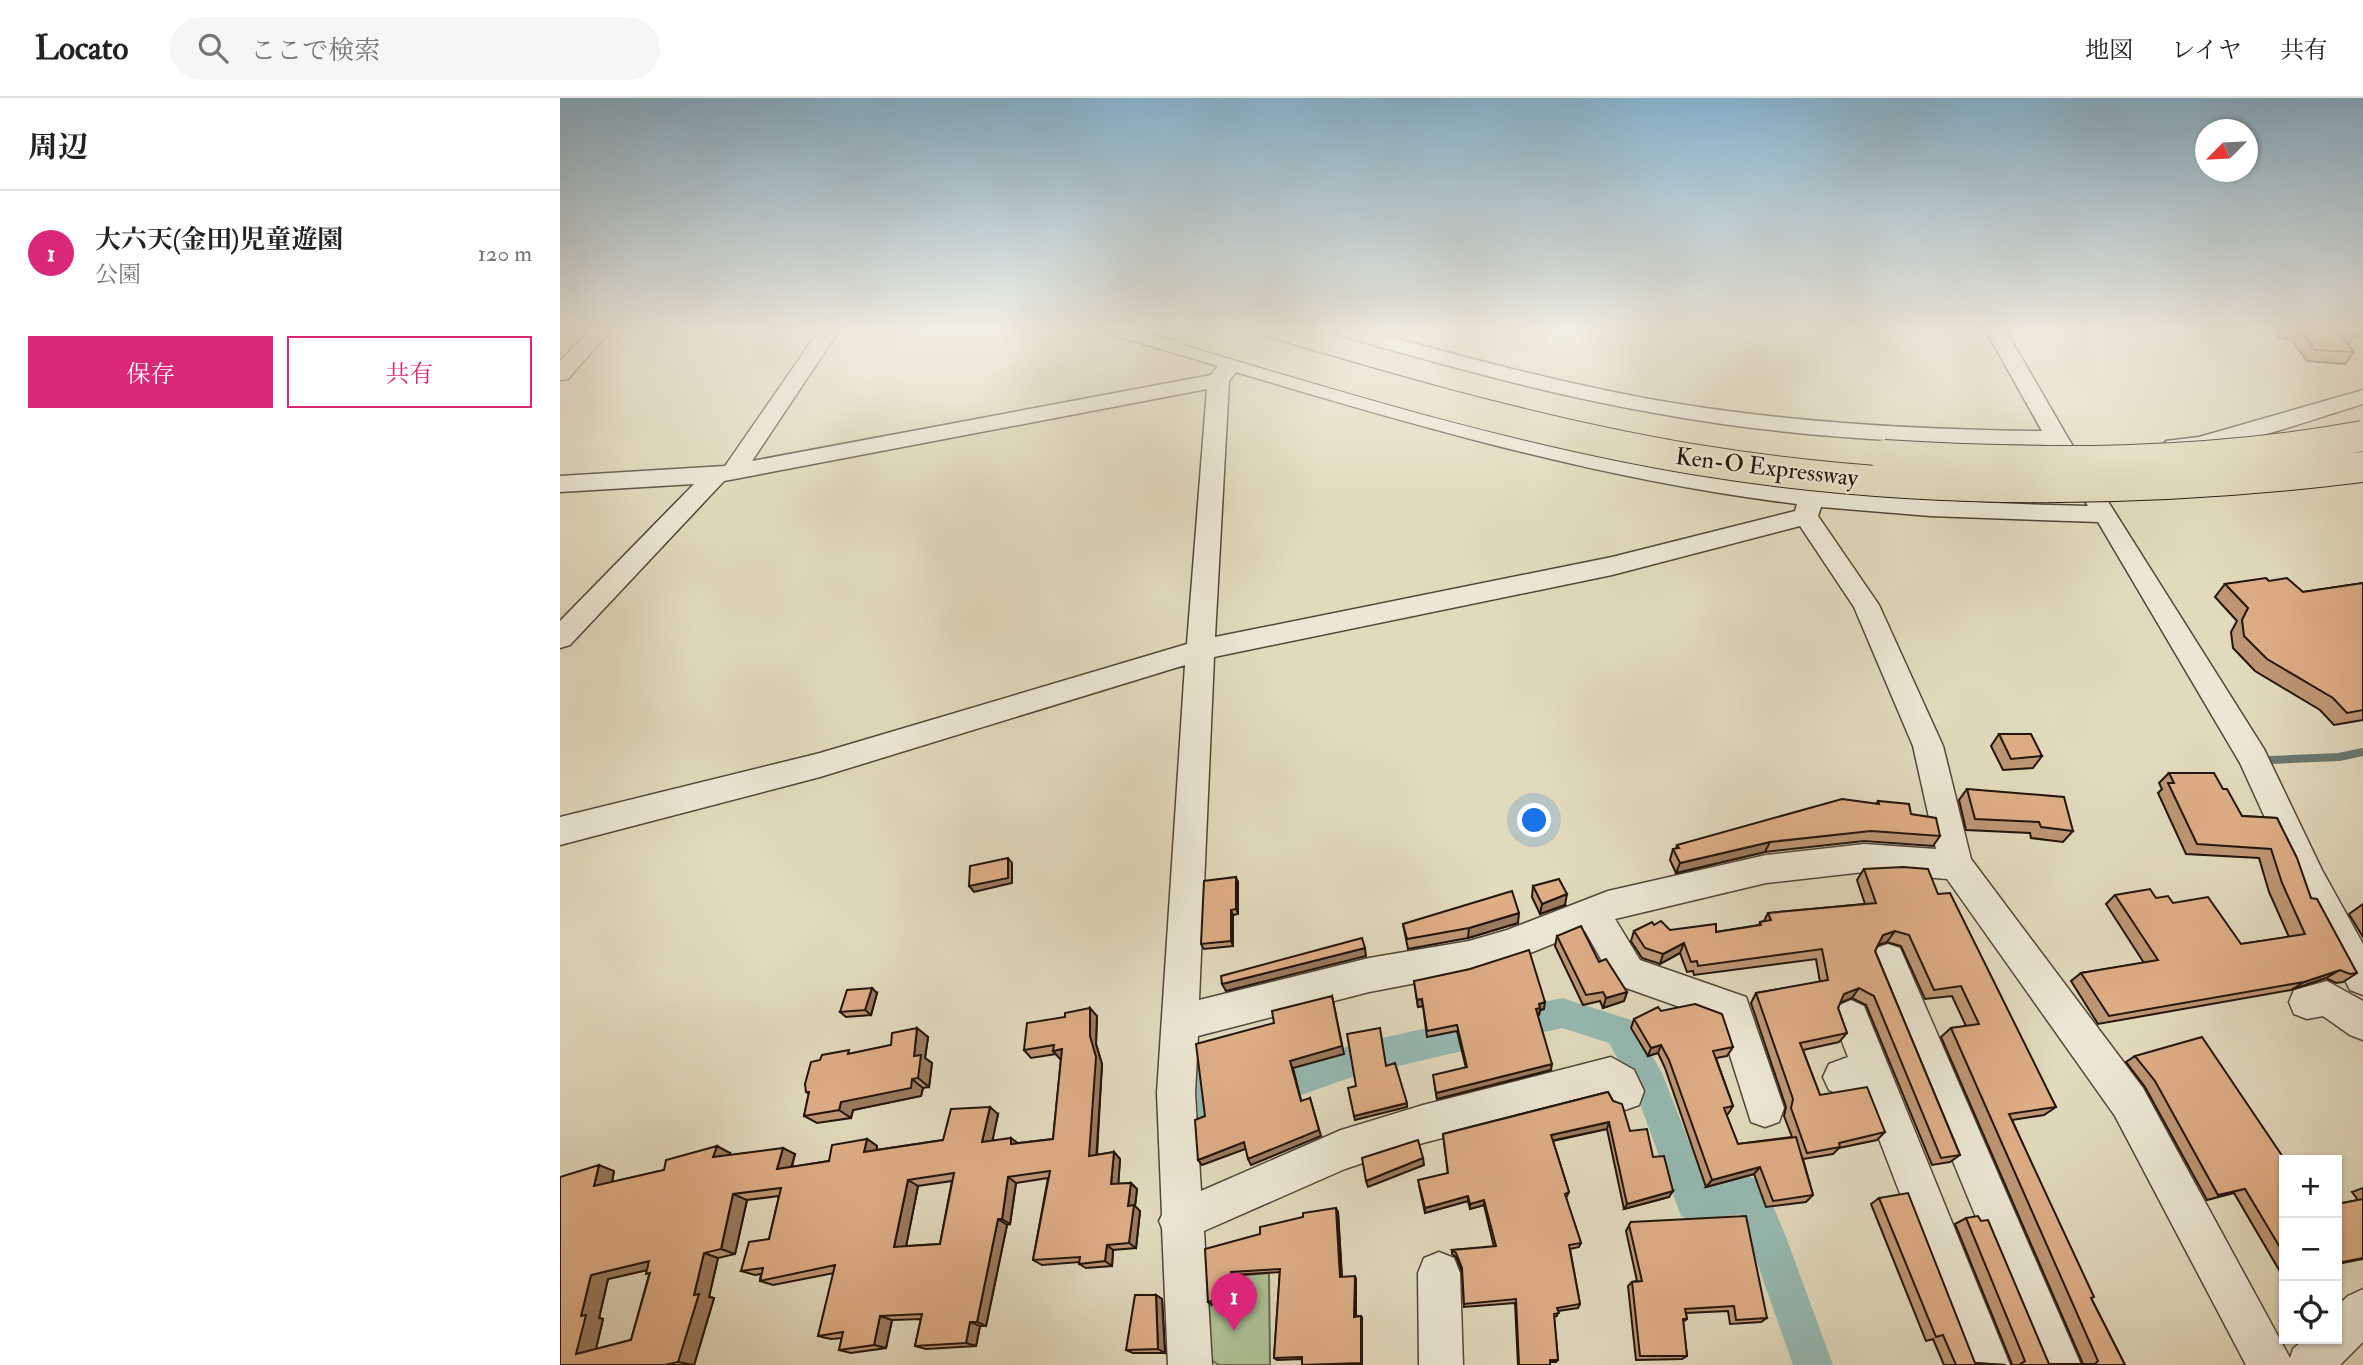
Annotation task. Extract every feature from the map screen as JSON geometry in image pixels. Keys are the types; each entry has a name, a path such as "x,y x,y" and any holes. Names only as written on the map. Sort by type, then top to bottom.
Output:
{"highway":[{"name":"Ken-O Expressway","path":"1384,388 1540,429 1664,454 1800,474 1941,486 2072,489 2235,482 2363,467"},
{"name":"Ken-O Expressway","path":"1483,388 1670,429 1821,450 1995,461 2122,461 2209,456 2363,436"}],"street":[{"path":"560,638 724,473 786,388"},
{"path":"560,484 724,473 1145,388"},
{"path":"1190,1365 1176,1093 1200,650 1224,388"},
{"path":"1302,388 1491,438 1809,508 2106,514"},
{"path":"1566,388 1703,414 1844,432 1961,438 2068,456 2140,473 2185,466 2200,444 2363,397"},
{"path":"2029,388 2253,758 2310,880 2363,978"},
{"path":"560,831 820,765 1200,650 1612,566 1809,508"},
{"path":"1809,508 1866,606 1928,746 1956,865 2129,1102 2270,1365"},
{"path":"1179,1023 1369,975 1469,957 1508,946 1592,912 1753,872 1810,862 1864,858 1956,865"},
{"path":"1592,912 1628,972 1670,996 1733,1009 1752,1087"},
{"path":"1888,960 1927,1023 1972,1193 2059,1365"},
{"path":"2306,1002 2327,998 2363,1022"},
{"path":"1851,1018 1858,1074 1895,1167 1988,1365"},
{"path":"1181,1221 1341,1150 1423,1124 1611,1076 1621,1083 1625,1091"},
{"path":"1438,1273 1441,1365"},
{"path":"2342,1332 2363,1311"},
{"path":"2309,1365 2330,1344"}],"green space":[{"path":"1269,1273 1270,1365 1219,1365 1200,1353 1197,1310 1239,1297 1236,1276"}],"building":[{"path":"2266,578 2269,581 2287,578 2303,592 2363,583 2363,710 2347,713 2333,698 2267,659 2244,636 2242,620 2248,608 2225,584"},
{"path":"1999,734 2031,734 2042,756 2011,759"},
{"path":"2169,773 2214,773 2223,789 2227,789 2242,816 2277,818 2297,858 2311,898 2317,899 2357,973 2350,974 2340,970 2304,982 2109,1016 2081,973 2158,960 2115,895 2150,889 2156,898 2168,896 2173,903 2208,897 2241,944 2305,934 2282,883 2271,849 2197,844 2168,783 2174,783"},
{"path":"1967,789 2064,797 2073,831 2041,827 2039,822 1975,819"},
{"path":"1842,799 1879,804 1878,801 1909,804 1911,814 1936,818 1940,836 1871,831 1770,842 1680,863 1673,849 1679,848 1677,845"},
{"path":"1008,858 1008,878 969,886 970,866"},
{"path":"1864,869 1928,869 1938,894 1950,893 2056,1107 2009,1114 2094,1297 2091,1298 2125,1365 2019,1365 2025,1361 1966,1218 1978,1216 1981,1221 1988,1220 2049,1364 2095,1364 2098,1361 1951,1028 1979,1024 1961,986 1934,990 1909,935 1895,931 1883,935 1875,951 1960,1155 1941,1158 1874,996 1859,988 1844,994 1838,1008 1847,1033 1800,1043 1820,1095 1867,1087 1885,1132 1839,1143 1840,1147 1807,1153 1791,1108 1793,1099 1756,993 1828,980 1822,949 1698,966 1697,961 1691,962 1684,943 1663,954 1645,948 1634,931 1652,922 1654,925 1661,921 1670,930 1716,924 1716,932 1761,925 1760,922 1771,920 1768,913 1876,903"},
{"path":"1236,877 1236,909 1231,910 1231,941 1201,944 1204,881"},
{"path":"1559,879 1567,894 1542,904 1533,886"},
{"path":"1512,891 1519,913 1469,928 1407,939 1403,924"},
{"path":"1581,926 1599,962 1606,959 1627,992 1606,998 1603,992 1586,995 1557,936"},
{"path":"1362,938 1365,948 1222,984 1221,976"},
{"path":"1529,950 1545,1002 1539,1004 1540,1008 1536,1009 1552,1064 1436,1093 1433,1075 1467,1067 1457,1025 1427,1031 1422,999 1417,1000 1414,981 1470,969"},
{"path":"872,988 865,1010 840,1012 847,990"},
{"path":"1332,996 1342,1046 1290,1061 1301,1101 1310,1098 1319,1130 1248,1159 1244,1142 1198,1160 1195,1120 1205,1116 1196,1044 1274,1023 1272,1011"},
{"path":"1695,1004 1722,1014 1733,1047 1713,1051 1733,1106 1724,1108 1738,1144 1796,1137 1813,1195 1773,1201 1760,1167 1712,1180 1669,1060 1661,1045 1651,1048 1634,1019 1658,1007 1661,1011"},
{"path":"1090,1008 1090,1036 1096,1057 1089,1156 1114,1152 1111,1184 1131,1183 1128,1206 1134,1205 1129,1243 1107,1245 1105,1261 1079,1264 1080,1257 1033,1260 1050,1171 1008,1177 1002,1219 998,1219 977,1322 970,1322 966,1343 915,1346 922,1314 880,1316 874,1345 839,1350 843,1332 818,1336 835,1265 760,1281 763,1268 741,1271 749,1242 769,1239 781,1188 733,1194 721,1249 704,1253 694,1295 699,1294 678,1362 665,1365 560,1365 560,1177 599,1165 594,1186 664,1170 666,1160 717,1146 713,1157 783,1148 777,1169 829,1161 832,1145 867,1139 864,1152 943,1140 951,1109 990,1107 982,1142 1011,1138 1011,1144 1053,1139 1062,1049 1053,1051 1054,1045 1024,1050 1027,1023 1065,1017 1065,1013","holes":["954,1173 940,1244 894,1247 908,1180","649,1261 646,1274 650,1273 631,1340 576,1354 586,1315 581,1316 591,1275"]},
{"path":"917,1028 914,1056 921,1055 918,1078 912,1079 911,1088 841,1102 839,1110 804,1116 809,1092 806,1092 805,1084 811,1062 820,1060 822,1055 849,1050 848,1054 891,1045 892,1033"},
{"path":"1380,1028 1386,1066 1395,1063 1407,1103 1354,1116 1348,1088 1356,1086 1347,1034"},
{"path":"2202,1037 2282,1155 2279,1155 2279,1246 2245,1189 2218,1195 2155,1081 2135,1056"},
{"path":"1608,1092 1613,1101 1622,1104 1630,1131 1647,1129 1653,1157 1664,1156 1673,1191 1627,1204 1609,1122 1551,1135 1569,1192 1565,1194 1581,1243 1569,1245 1580,1304 1557,1308 1559,1313 1554,1314 1558,1360 1550,1360 1550,1365 1519,1365 1516,1299 1464,1304 1462,1268 1452,1250 1496,1246 1484,1200 1470,1204 1468,1196 1425,1208 1418,1180 1448,1173 1443,1134"},
{"path":"1418,1140 1423,1158 1366,1181 1362,1158"},
{"path":"1908,1193 1975,1363 2006,1365 1956,1365 1943,1335 1936,1337 1879,1198"},
{"path":"2363,1199 2363,1258 2342,1262 2342,1218 2342,1203"},
{"path":"1336,1208 1340,1277 1355,1276 1354,1317 1361,1316 1361,1363 1302,1365 1302,1357 1274,1358 1280,1269 1231,1272 1233,1295 1208,1302 1205,1249 1260,1234 1260,1227 1303,1217 1303,1213"},
{"path":"1746,1216 1767,1318 1736,1320 1734,1306 1685,1309 1687,1319 1683,1319 1687,1356 1640,1356 1632,1282 1642,1281 1629,1225 1631,1222"},
{"path":"1135,1295 1156,1295 1158,1349 1126,1350"}],"waterway":[{"path":"2271,760 2339,757 2363,752"},
{"path":"1191,1079 1191,1107 1202,1113 1355,1060 1562,1013 1620,1031 1650,1085 1694,1203 1750,1195 1768,1237 1813,1365"}],"place":[{"name":"大六天(金田)児童遊園","path":"1234,1331"}]}
